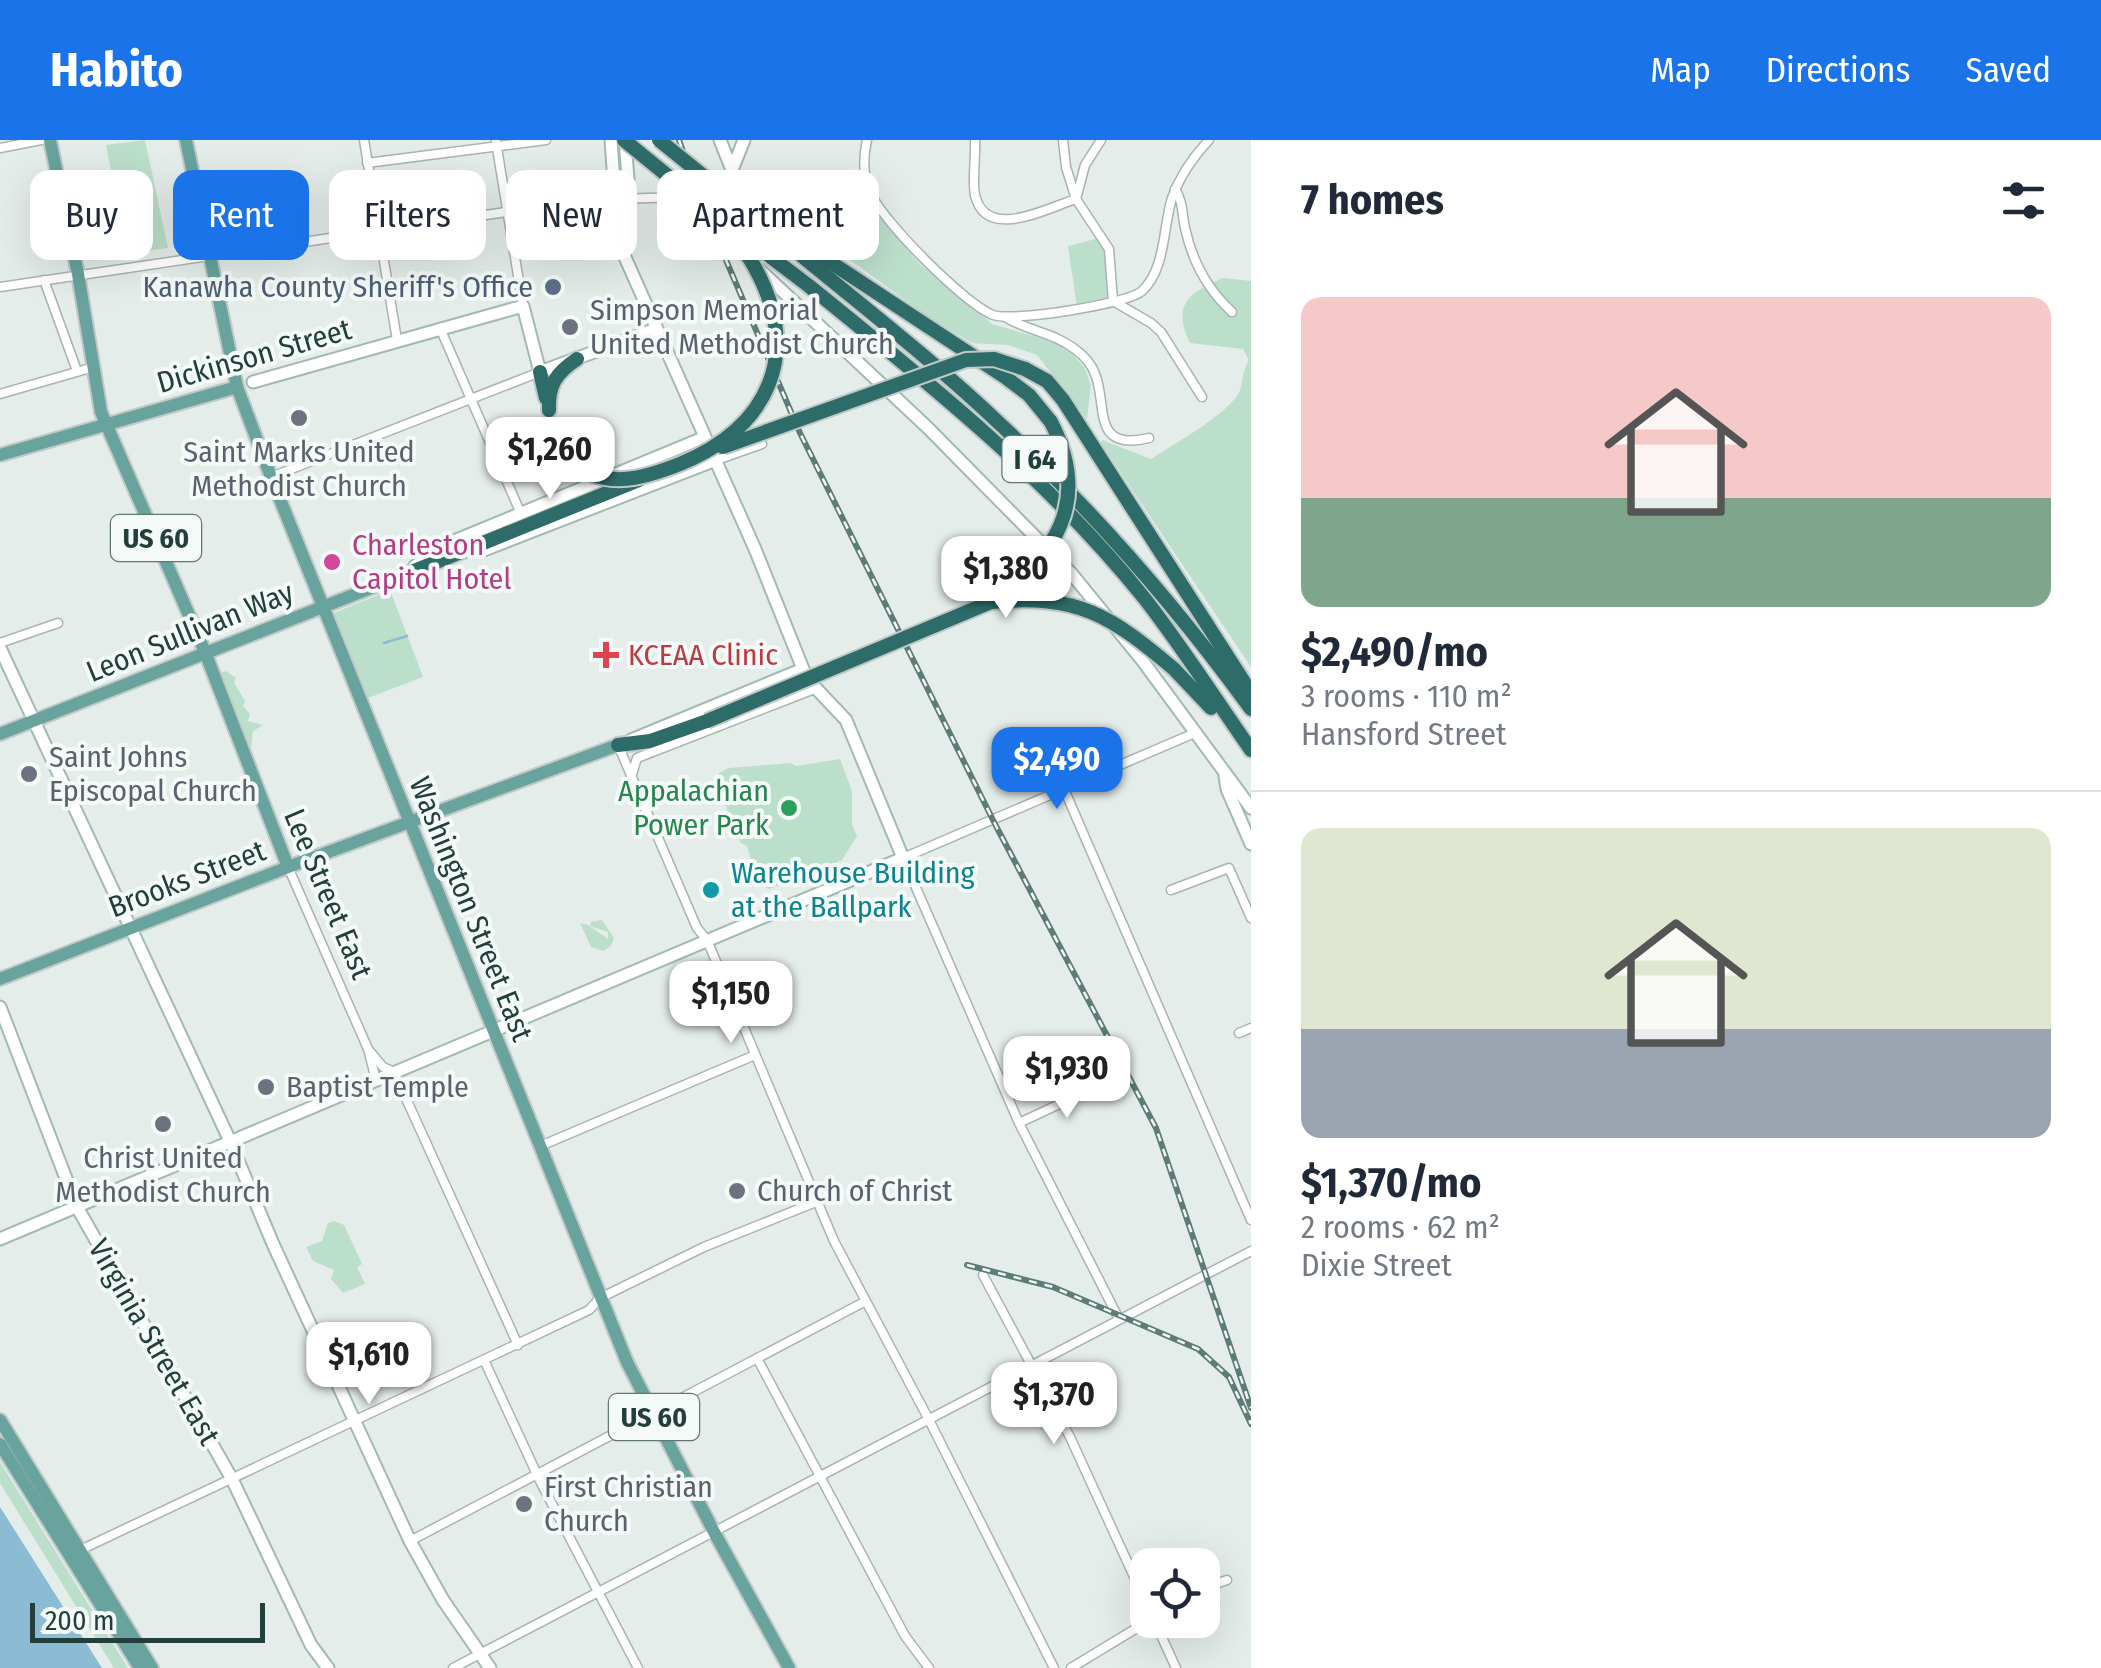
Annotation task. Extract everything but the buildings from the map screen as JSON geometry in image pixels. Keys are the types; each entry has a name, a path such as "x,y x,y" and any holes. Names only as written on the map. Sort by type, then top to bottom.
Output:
{"highway":[{"name":"I 64","path":"625,140 661,170"},
{"name":"I 64","path":"659,140 695,170"},
{"path":"698,456 737,432 752,416 770,381 776,347 764,286 749,260"},
{"name":"I 64","path":"775,260 965,412 1078,524 1144,599 1251,754"},
{"name":"I 64","path":"811,260 1000,423 1037,460 1154,587 1251,710"},
{"path":"618,746 650,742 707,721 992,602 1040,562 1059,529 1068,478 1063,449 1051,422 1029,394 820,260"},
{"path":"550,410 551,386 558,373 577,359"},
{"path":"399,577 698,456 966,360 994,359 1047,381 1063,400 1251,693"},
{"path":"540,372 553,428 566,456 590,474 620,479 654,474"},
{"path":"992,602 1031,598 1069,604 1117,626 1193,686 1251,754"},
{"path":"637,758 650,742"}],"main road":[{"name":"Lee Street East","path":"50,140 101,412 205,652 288,867"},
{"name":"Washington Street East","path":"186,140 193,170"},
{"name":"Washington Street East","path":"213,260 237,387 270,478 600,1298 652,1412 789,1668"},
{"name":"Dickinson Street","path":"0,456 237,387"},
{"name":"Leon Sullivan Way","path":"0,734 399,577"},
{"name":"Brooks Street","path":"0,979 407,822 618,746"},
{"path":"0,1420 140,1668"},
{"path":"0,1444 152,1668"}],"street":[{"path":"0,148 41,140"},
{"path":"364,140 369,170"},
{"path":"367,162 496,143 546,140"},
{"path":"611,140 614,170"},
{"path":"625,140 627,170"},
{"path":"720,140 732,170"},
{"path":"732,170 744,140"},
{"path":"867,140 864,169 871,196 907,243 981,309 1062,340 1078,351 1095,374 1100,413 1110,432 1128,441 1149,438"},
{"path":"975,140 974,190 982,210 990,217 1003,221 1076,199"},
{"path":"1062,140 1076,199 1109,249 1113,302"},
{"path":"1076,199 1085,165 1101,140"},
{"path":"1005,317 1137,295 1150,280 1160,256 1175,189 1208,140"},
{"path":"486,215 506,212 496,143"},
{"path":"1175,189 1182,202 1189,248 1206,282 1232,312"},
{"path":"0,287 188,260"},
{"path":"385,260 397,340"},
{"path":"515,260 540,372"},
{"path":"628,260 803,670 846,720 1018,1123 1119,1319"},
{"path":"755,260 767,278 928,428 1070,573 1197,732 1251,808"},
{"path":"44,280 77,371"},
{"path":"1113,302 1161,332 1202,397"},
{"name":"Dickinson Street","path":"237,387 523,306"},
{"path":"440,328 521,514"},
{"path":"270,478 656,329"},
{"path":"0,394 94,366"},
{"name":"Leon Sullivan Way","path":"399,577 454,541 703,438"},
{"name":"Leon Sullivan Way","path":"399,577 441,566 762,444"},
{"path":"926,634 1070,573"},
{"path":"58,623 0,646 410,1541 443,1600 490,1668"},
{"path":"803,670 618,746 697,928 708,940 816,1202 1054,1668"},
{"path":"632,774 637,758 816,688"},
{"path":"0,1239 1197,732"},
{"path":"1225,772 1227,789 1251,844"},
{"path":"1064,789 1251,1220"},
{"name":"Lee Street East","path":"288,867 368,1049 376,1080"},
{"path":"1171,890 1229,868 1251,918"},
{"name":"Virginia Street East","path":"0,1007 77,1207 232,1480 311,1645 328,1668"},
{"path":"1239,1033 1251,1028"},
{"name":"Lee Street East","path":"368,1049 384,1068 394,1072 518,1345"},
{"path":"538,1146 755,1055"},
{"path":"1018,1123 1100,1086"},
{"path":"73,1554 518,1345 595,1307 600,1298 704,1248 816,1202"},
{"path":"453,1668 1251,1251"},
{"path":"983,1274 1070,1438 1130,1568"},
{"path":"410,1541 864,1302"},
{"path":"757,1358 906,1636 929,1668"},
{"path":"484,1360 638,1668"},
{"path":"1220,1583 1227,1580"},
{"path":"1071,1668 1130,1633"},
{"path":"1161,1638 1176,1668"}],"green space":[{"path":"145,140 151,170 111,170 106,145"},
{"path":"153,178 168,248 153,250"},
{"path":"879,217 921,265 992,324 1051,341 1072,354 1084,367 1091,385 1087,419 1037,355 1008,345 972,343 927,316 850,260 879,260"},
{"path":"1103,237 1109,249 1113,301 1077,307 1068,246"},
{"path":"1223,278 1251,281 1251,667 1101,443 1102,440 1151,459 1213,418 1234,399 1249,360 1243,349 1190,343 1182,318 1193,295"},
{"path":"390,590 423,677 368,698 334,613"},
{"path":"226,671 236,678 234,683 250,714 248,721 263,725 253,731 251,749 221,673"},
{"name":"Appalachian Power Park","path":"840,759 852,791 852,825 857,836 842,860 770,889 758,885 747,846 741,843 717,785 719,773 728,768 791,763 796,766"},
{"path":"602,920 614,938 603,951 591,947 580,923 608,939 608,932 590,926 591,922"},
{"path":"328,1223 344,1225 362,1264 357,1267 365,1284 343,1293 331,1279 334,1270 313,1261 306,1247 322,1241"},
{"path":"0,1462 128,1668 114,1668 0,1483"}],"water":[{"path":"0,1507 102,1668 0,1668"}],"waterway":[{"path":"384,643 407,636"}],"railway":[{"path":"679,140 699,197 800,433 996,826 1156,1128 1251,1408"},
{"path":"967,1265 1053,1287 1198,1349 1229,1377 1251,1424"}],"place":[{"name":"Kanawha County Sheriff's Office","path":"553,287"},
{"name":"Simpson Memorial United Methodist Church","path":"570,327"},
{"name":"Saint Marks United Methodist Church","path":"299,418"},
{"name":"Charleston Capitol Hotel","path":"332,562"},
{"name":"KCEAA Clinic","path":"606,655"},
{"name":"Saint Johns Episcopal Church","path":"29,774"},
{"name":"Appalachian Power Park","path":"789,808"},
{"name":"Warehouse Building at the Ballpark","path":"711,890"},
{"name":"Baptist Temple","path":"266,1087"},
{"name":"Christ United Methodist Church","path":"163,1124"},
{"name":"Church of Christ","path":"737,1191"},
{"name":"First Christian Church","path":"524,1504"}]}
